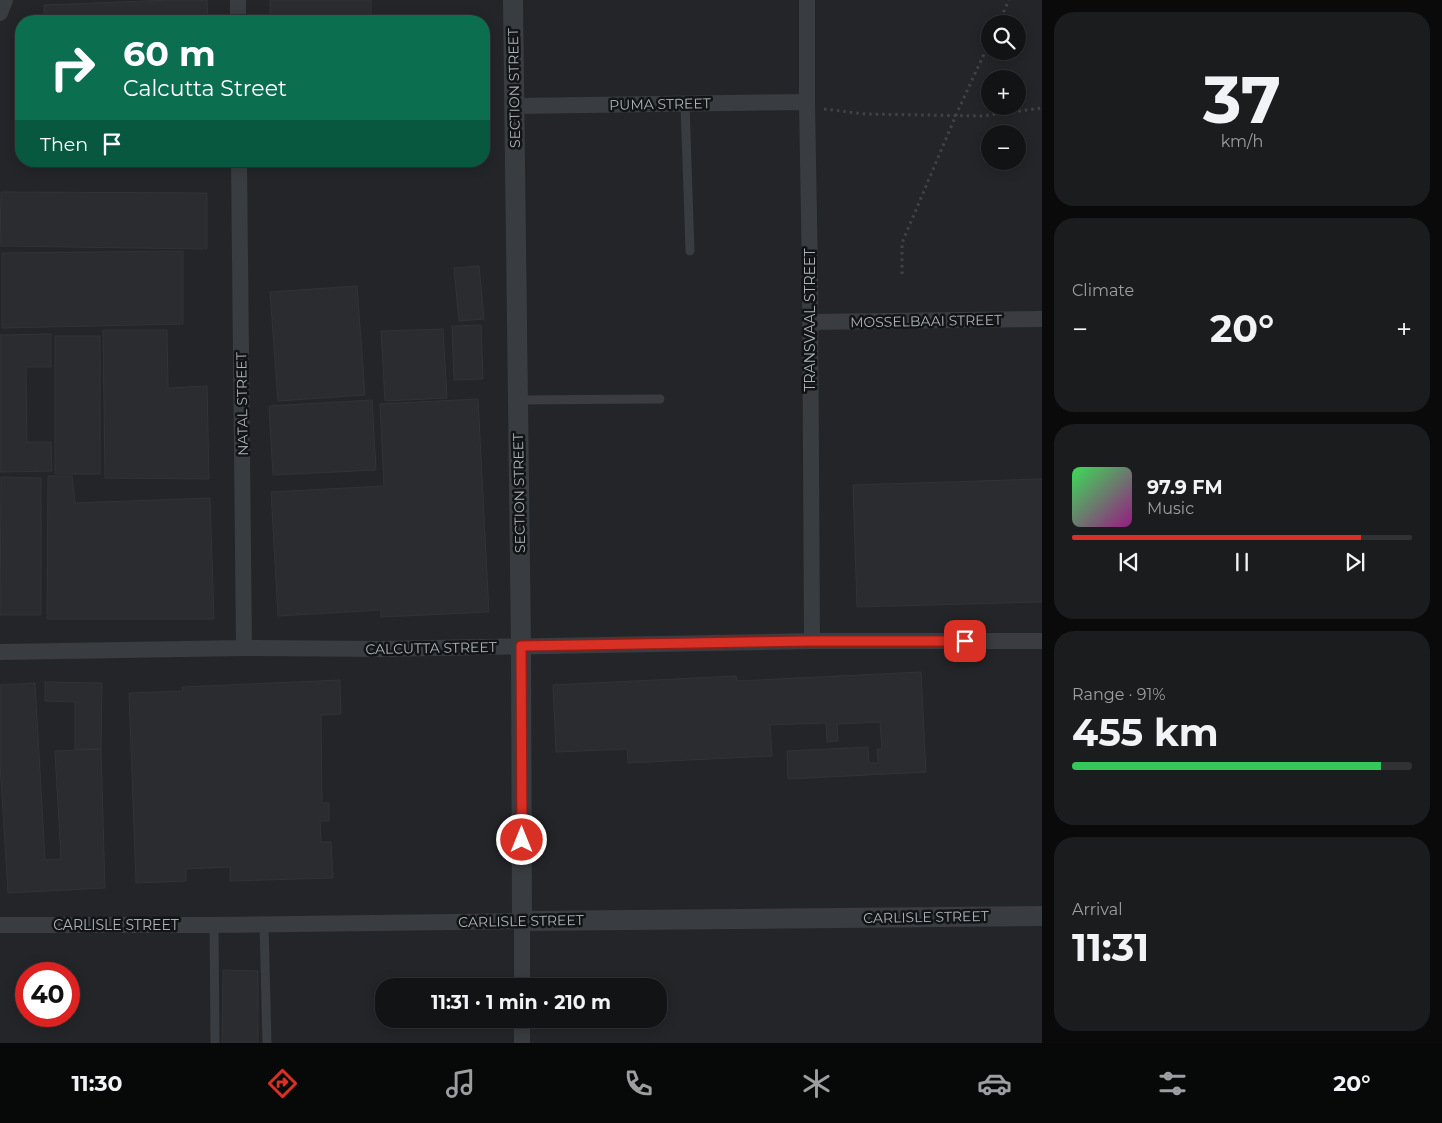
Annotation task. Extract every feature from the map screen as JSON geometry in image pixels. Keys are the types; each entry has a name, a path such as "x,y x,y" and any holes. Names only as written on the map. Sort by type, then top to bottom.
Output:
{"street":[{"path":"0,13 5,0"},
{"path":"238,0 238,15"},
{"name":"SECTION STREET","path":"513,0 521,646 522,978"},
{"name":"TRANSVAAL STREET","path":"806,0 811,322 812,641"},
{"name":"PUMA STREET","path":"514,106 807,102"},
{"name":"NATAL STREET","path":"239,167 244,648"},
{"name":"MOSSELBAAI STREET","path":"811,322 1042,319"},
{"name":"CALCUTTA STREET","path":"0,652 244,648 381,649 812,641 1042,641"},
{"name":"CARLISLE STREET","path":"0,925 214,925 1042,916"},
{"path":"522,1028 522,1043"}],"lane":[{"path":"685,104 690,251"},
{"path":"518,400 660,398"},
{"path":"264,924 267,1043"},
{"path":"214,925 215,1043"}],"path":[{"path":"1002,15 1009,0"},
{"path":"902,274 902,243 981,60"},
{"path":"807,102 827,111 865,114 982,116 1042,108"}],"shaded area":[{"path":"7,0 1042,0 1042,1043 0,1043 0,19"}],"building":[{"path":"207,0 208,15 44,15 44,5"},
{"path":"270,0 371,0 371,15 270,15"},
{"path":"1,192 207,193 207,249 0,246"},
{"path":"183,251 183,324 2,328 2,253"},
{"path":"479,266 484,319 459,321 454,268"},
{"path":"357,286 365,395 278,401 270,292"},
{"path":"481,325 483,379 454,380 452,326"},
{"path":"443,329 447,398 385,401 381,331"},
{"path":"103,330 167,330 168,388 207,386 209,479 105,478"},
{"path":"51,334 51,367 26,367 27,442 51,442 52,471 0,472 0,335"},
{"path":"55,336 100,336 100,474 55,474"},
{"path":"478,399 489,612 381,617 381,610 278,616 271,492 384,486 380,404"},
{"path":"372,400 376,470 273,475 269,406"},
{"path":"48,476 72,476 75,503 210,498 214,619 47,619"},
{"path":"1,477 41,478 41,615 0,615"},
{"path":"1042,479 1042,602 857,607 853,485"},
{"path":"921,672 926,772 788,779 787,751 868,747 869,763 878,763 877,749 882,749 880,722 837,724 838,741 827,742 826,723 770,725 772,756 628,763 627,749 556,752 553,685 736,676 737,681"},
{"path":"340,680 341,714 321,715 322,803 329,803 329,821 320,821 321,842 331,842 333,878 230,881 230,867 186,869 186,881 136,883 129,693 183,691 182,687"},
{"path":"45,682 102,683 101,749 75,749 75,702 45,701"},
{"path":"35,683 45,860 61,859 55,751 101,749 105,888 8,893 0,763 0,685"},
{"path":"223,970 258,971 258,1043 222,1043"}],"route":[{"path":"522,840 521,646 812,641 965,641"}]}
